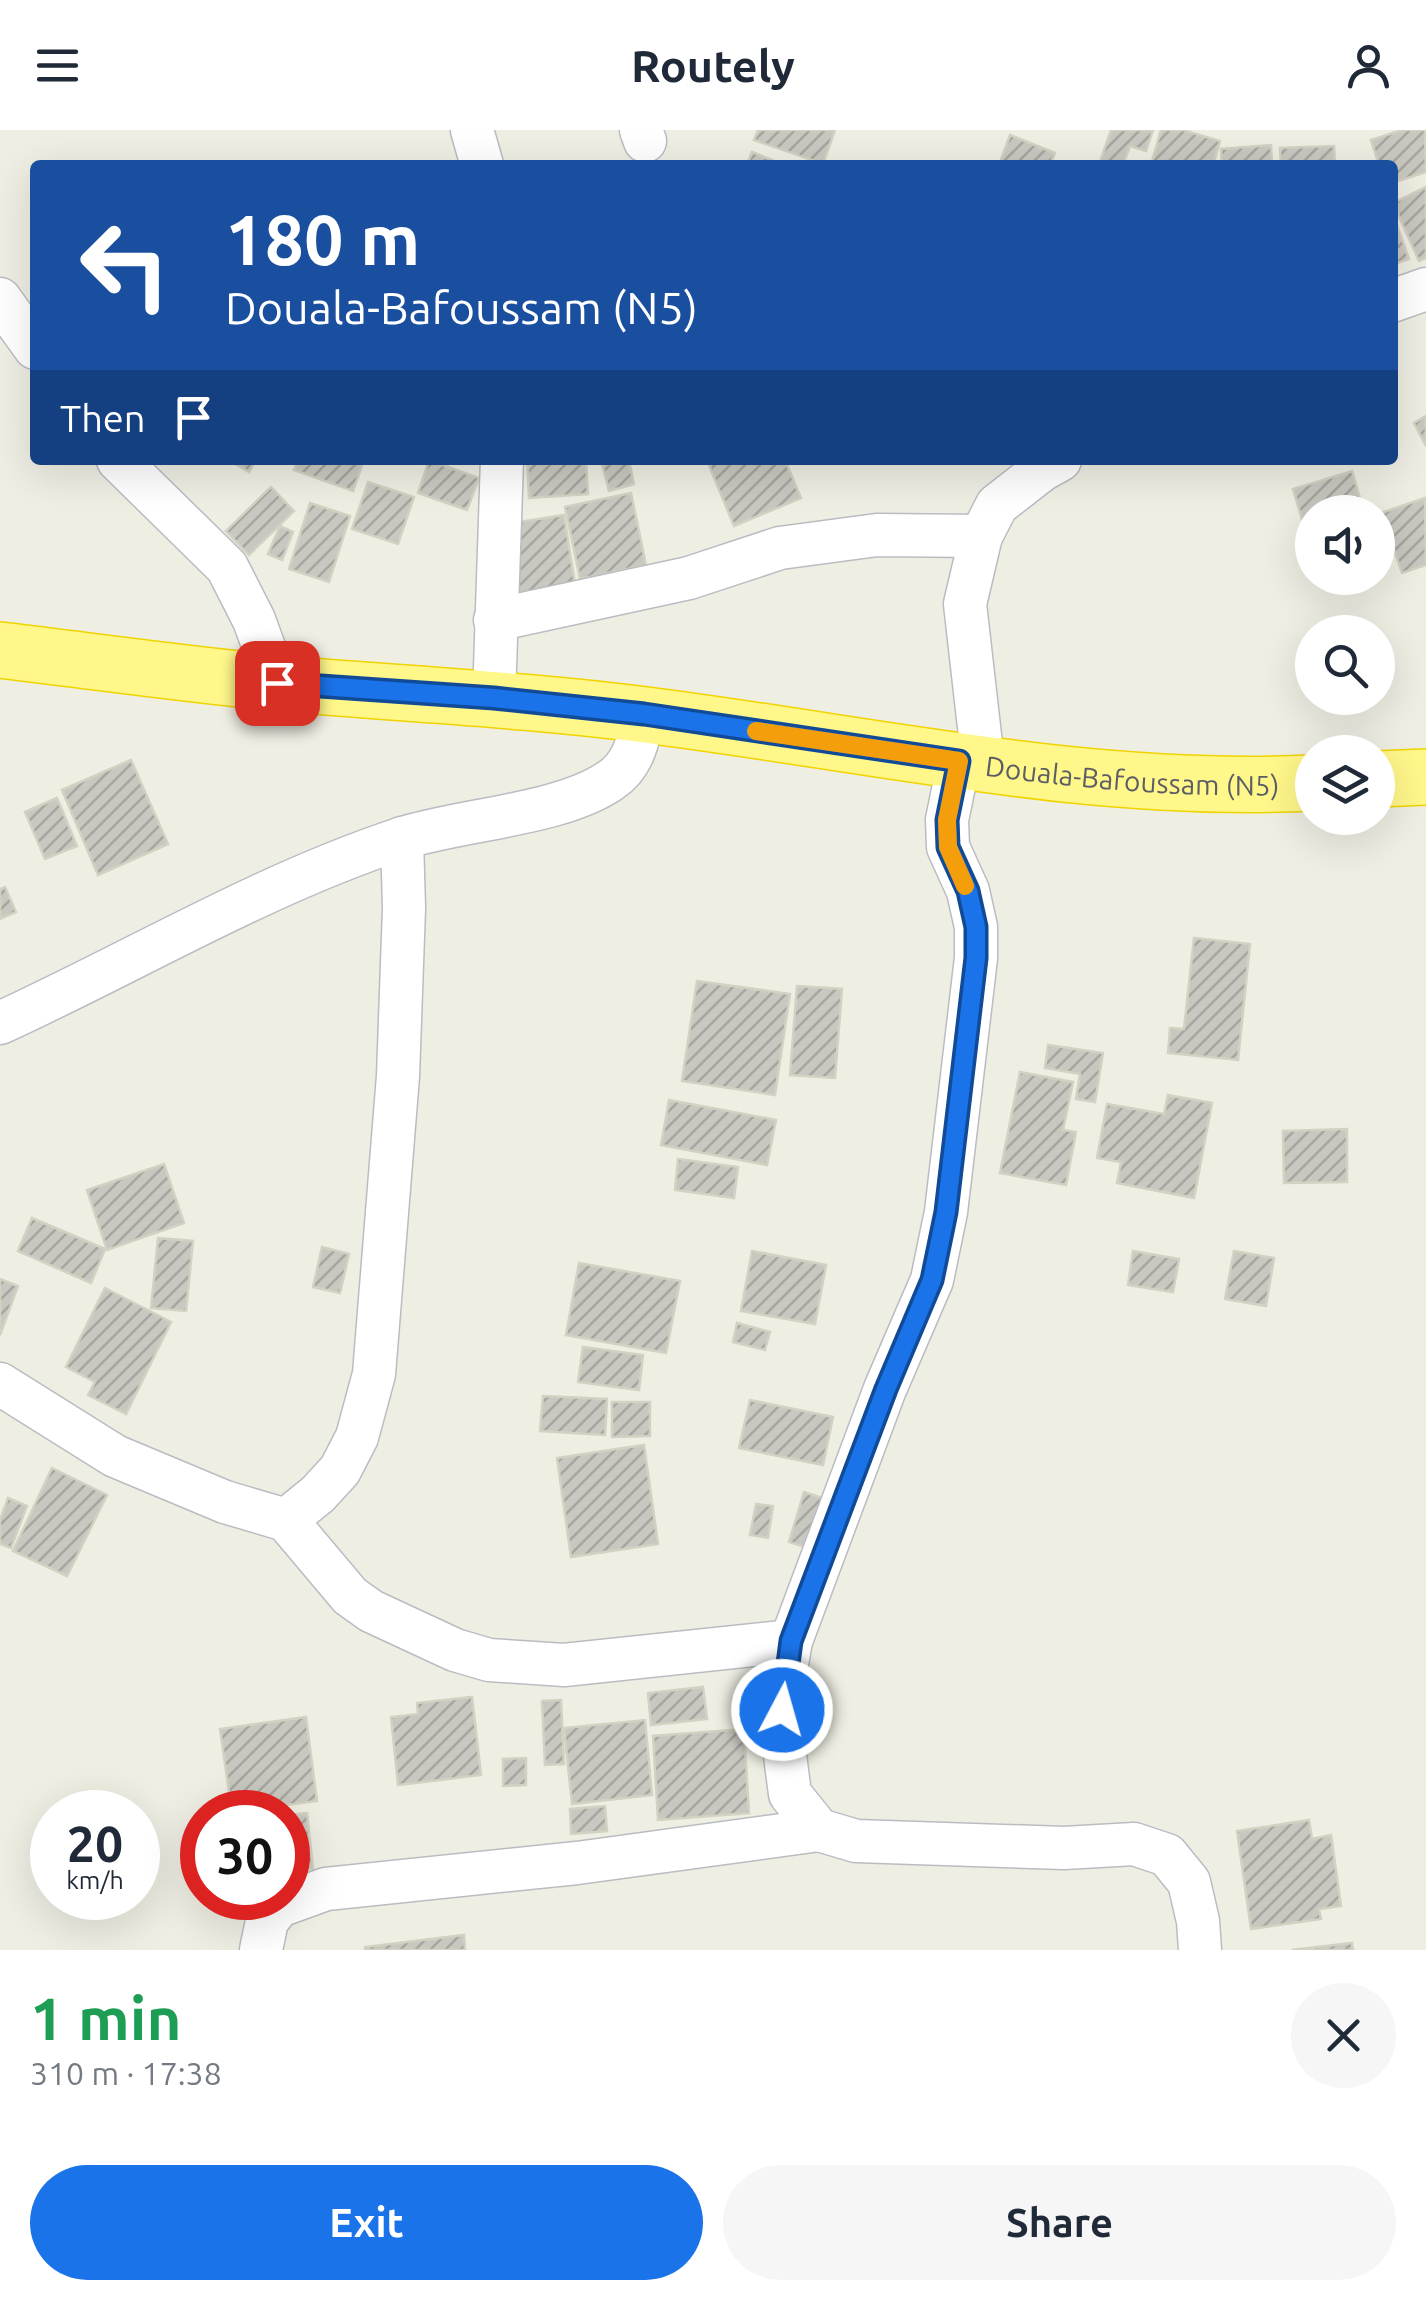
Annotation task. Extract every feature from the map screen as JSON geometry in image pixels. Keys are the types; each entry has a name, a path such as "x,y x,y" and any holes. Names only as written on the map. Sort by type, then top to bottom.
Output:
{"highway":[{"name":"Douala-Bafoussam (N5)","path":"0,650 277,683 494,698 644,714 1103,780 1240,786 1295,783"},
{"path":"1395,778 1426,777"}],"street":[{"path":"472,130 481,160"},
{"path":"1398,299 1426,289"},
{"path":"0,299 30,341"},
{"path":"123,465 227,567 254,620 277,683"},
{"path":"494,698 502,465"},
{"path":"819,1830 790,1794 782,1732 782,1688 791,1641 886,1389 932,1280 946,1212 976,958 976,927 968,891 948,847 947,820 971,762 965,604 981,536 996,505 1051,465"},
{"path":"495,620 689,578 780,548 877,535 981,536"},
{"path":"0,1022 299,878 402,838 581,796 614,778 634,756 644,714"},
{"path":"286,1520 340,1470 357,1437 374,1374 398,1076 404,908 402,838"},
{"path":"0,1384 115,1456 225,1502 286,1520 332,1577 371,1612 454,1650 489,1660 564,1665 791,1641"},
{"path":"261,1950 267,1921 280,1906 326,1889 594,1861 819,1830 856,1841 912,1844 1064,1848 1134,1844 1166,1855 1189,1882 1200,1950"}],"building":[{"path":"758,130 835,130 824,160 812,160 754,140"},
{"path":"1111,130 1153,130 1146,151 1130,146 1125,160 1101,160"},
{"path":"1161,130 1183,130 1220,141 1214,160 1152,160"},
{"path":"1402,130 1425,130 1426,172 1398,181 1398,160 1377,160 1371,140"},
{"path":"1010,135 1055,153 1052,160 1001,160"},
{"path":"1271,145 1272,160 1222,160 1221,149"},
{"path":"1334,146 1335,160 1281,160 1280,148"},
{"path":"752,152 772,160 749,160"},
{"path":"1426,187 1426,258 1419,261 1398,214 1398,201"},
{"path":"1398,228 1409,259 1398,263"},
{"path":"1426,416 1426,446 1414,423"},
{"path":"296,465 362,465 353,491 294,470"},
{"path":"427,465 443,465 479,478 467,510 418,493"},
{"path":"527,465 586,465 588,494 529,498"},
{"path":"602,465 630,465 634,484 609,491"},
{"path":"709,465 787,465 801,498 734,526"},
{"path":"1352,471 1359,495 1295,496 1293,489"},
{"path":"368,482 414,497 398,544 352,529"},
{"path":"271,487 294,511 249,555 226,531"},
{"path":"631,493 646,565 580,579 565,507"},
{"path":"1425,498 1426,565 1402,573 1395,553 1395,508"},
{"path":"310,503 350,516 329,582 289,569"},
{"path":"564,515 575,584 517,593 506,524"},
{"path":"280,526 293,532 282,560 268,554"},
{"path":"131,760 168,844 98,875 62,790"},
{"path":"57,798 77,846 45,859 25,812"},
{"path":"5,887 16,912 0,919 0,889"},
{"path":"1194,938 1250,944 1238,1060 1168,1053 1170,1028 1184,1029"},
{"path":"697,981 790,994 775,1095 682,1081"},
{"path":"797,986 842,989 835,1078 790,1075"},
{"path":"1048,1045 1103,1053 1095,1102 1076,1099 1080,1074 1045,1068"},
{"path":"1020,1072 1073,1082 1063,1130 1076,1132 1066,1185 1000,1173"},
{"path":"1168,1095 1212,1103 1194,1198 1117,1183 1121,1162 1097,1158 1107,1104 1164,1114"},
{"path":"669,1100 776,1120 767,1165 661,1145"},
{"path":"1347,1129 1347,1182 1284,1183 1283,1131"},
{"path":"678,1159 738,1167 734,1198 675,1190"},
{"path":"164,1164 184,1223 107,1250 87,1190"},
{"path":"32,1218 105,1249 91,1283 18,1251"},
{"path":"158,1238 193,1241 186,1311 151,1308"},
{"path":"322,1247 349,1254 340,1293 313,1287"},
{"path":"752,1251 826,1265 815,1324 741,1311"},
{"path":"1133,1251 1179,1259 1173,1292 1128,1285"},
{"path":"1234,1251 1274,1258 1266,1306 1225,1299"},
{"path":"579,1263 680,1281 666,1353 566,1335"},
{"path":"0,1279 18,1286 0,1335"},
{"path":"105,1288 171,1322 126,1414 88,1395 95,1382 66,1367"},
{"path":"737,1323 770,1332 765,1350 733,1342"},
{"path":"583,1347 643,1355 639,1390 578,1382"},
{"path":"543,1396 607,1399 605,1435 540,1431"},
{"path":"750,1400 833,1417 823,1465 739,1448"},
{"path":"612,1402 650,1402 650,1436 612,1437"},
{"path":"644,1445 658,1544 571,1557 557,1458"},
{"path":"52,1468 107,1495 67,1576 13,1551"},
{"path":"804,1492 826,1499 811,1549 789,1542"},
{"path":"8,1498 27,1506 11,1548 0,1544 0,1520"},
{"path":"756,1504 773,1506 768,1538 750,1535"},
{"path":"703,1687 707,1719 651,1725 648,1693"},
{"path":"472,1697 481,1775 398,1785 391,1717 418,1714 417,1703"},
{"path":"561,1700 564,1764 545,1765 542,1701"},
{"path":"306,1717 317,1801 310,1802 310,1790 229,1790 220,1729"},
{"path":"645,1720 652,1795 572,1804 564,1728"},
{"path":"744,1729 749,1813 658,1820 653,1736"},
{"path":"526,1758 526,1785 503,1786 503,1759"},
{"path":"605,1806 607,1831 571,1834 570,1809"},
{"path":"1309,1820 1312,1839 1331,1835 1341,1906 1319,1909 1321,1919 1251,1929 1237,1831"},
{"path":"464,1935 465,1950 365,1950 365,1947"},
{"path":"1352,1943 1353,1950 1292,1950"}],"slow traffic":[{"path":"756,731 959,761 947,820 948,847 965,886"}],"route":[{"path":"277,683 494,698 644,714 959,761 947,820 948,847 968,891 976,927 976,958 946,1212 932,1280 886,1389 791,1641 782,1710"}]}
